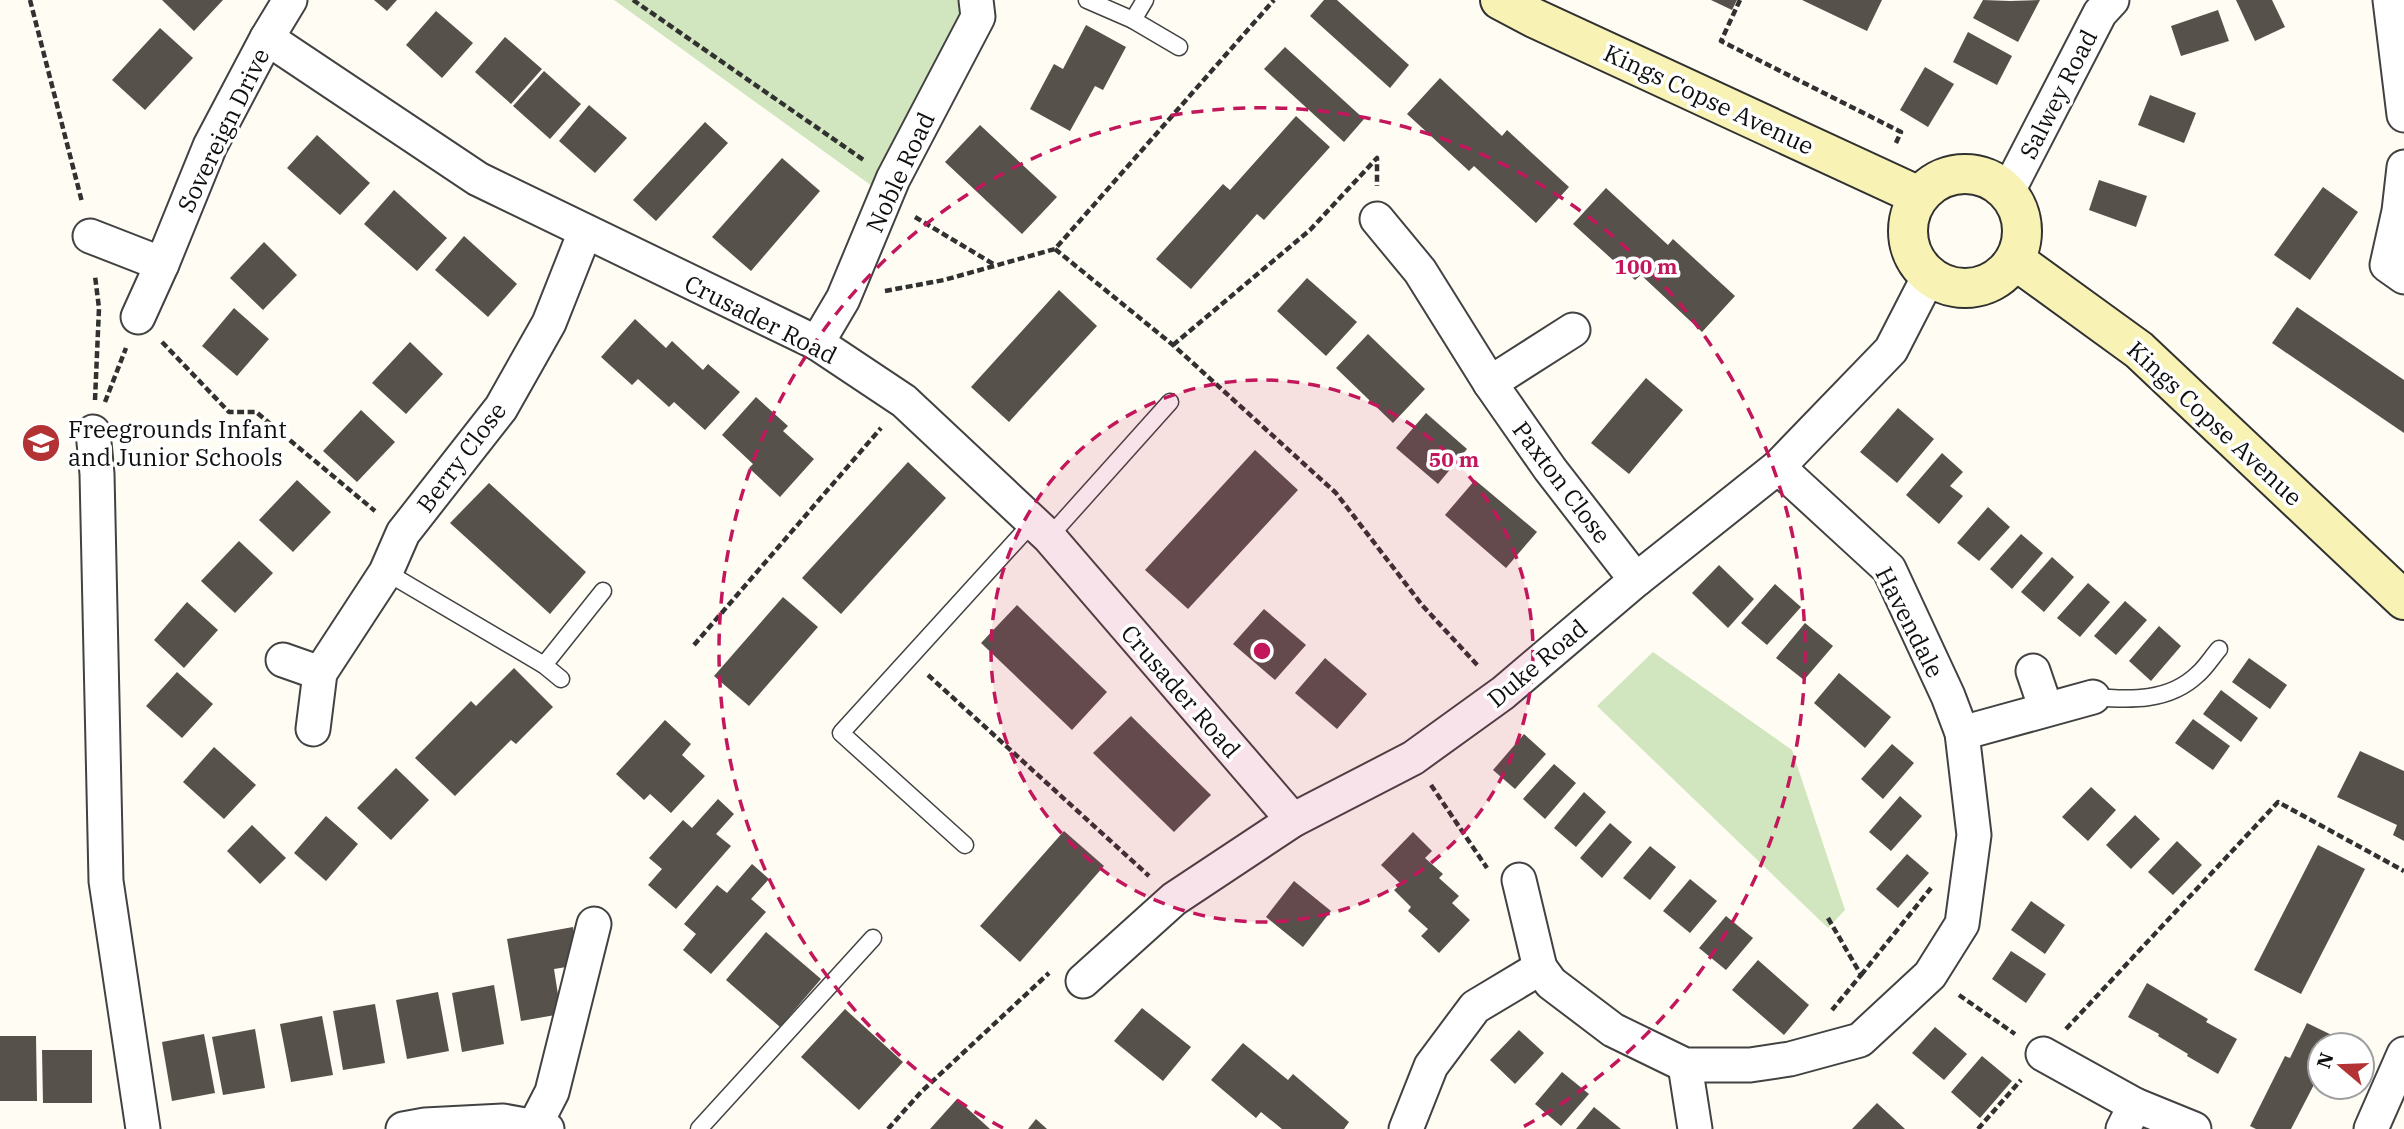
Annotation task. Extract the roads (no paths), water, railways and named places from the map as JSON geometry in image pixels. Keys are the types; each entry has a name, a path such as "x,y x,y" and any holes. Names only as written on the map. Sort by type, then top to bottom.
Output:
{"street":[{"name":"Sovereign Drive","path":"138,317 210,146 290,0"},
{"name":"Noble Road","path":"817,343 842,299 889,189 978,16 976,0"},
{"name":"Kings Copse Avenue","path":"1500,0 1919,196"},
{"name":"Salwey Road","path":"2008,191 2101,13 2112,0"},
{"path":"2390,0 2404,114"},
{"name":"Crusader Road","path":"267,38 478,179 817,343 904,401 1041,530 1293,820"},
{"path":"2404,167 2399,211 2387,265 2404,277"},
{"path":"1953,174 1972,174 1992,180 2008,191 2022,220 2022,240 2015,260 2002,276 1984,285 1965,289 1945,285 1929,276 1916,261 1909,243 1908,223 1919,196 1934,182 1953,174"},
{"name":"Paxton Close","path":"1377,219 1420,271 1490,383 1550,469 1636,580"},
{"name":"Berry Close","path":"313,729 320,673 386,572 403,533 500,408 550,323 584,232"},
{"path":"90,236 162,264"},
{"name":"Kings Copse Avenue","path":"2015,260 2139,350 2404,600"},
{"name":"Duke Road","path":"1083,981 1174,899 1293,820 1413,758 1503,693 1636,580 1778,467 1891,350 1929,276"},
{"path":"1490,383 1573,330"},
{"path":"93,432 97,474 106,881 143,1129"},
{"name":"Havendale","path":"1520,886 1540,968 1550,983 1613,1030 1685,1065 1750,1065 1790,1059 1860,1040 1930,975 1962,924 1974,835 1962,733 1948,696 1889,569 1778,467"},
{"path":"283,660 320,673"},
{"path":"2034,671 2046,709"},
{"path":"1962,733 2093,697"},
{"path":"403,1129 425,1125 503,1121 540,1128 552,1093 594,924"},
{"path":"1406,1129 1431,1066 1475,1007 1540,968"},
{"path":"2043,1054 2129,1117 2194,1129"},
{"path":"2371,1129 2404,1054"},
{"path":"1685,1065 1695,1129"}],"lane":[{"path":"1087,0 1133,20 1179,47"},
{"path":"1133,20 1145,0"},
{"path":"965,845 841,733 909,658 1170,402"},
{"path":"386,572 544,665 561,679"},
{"path":"544,665 603,590"},
{"path":"2093,697 2126,699 2161,696 2196,676 2219,649"},
{"path":"699,1129 873,938"}],"place":[{"name":"Freegrounds Infant and Junior Schools","path":"41,443"}]}
